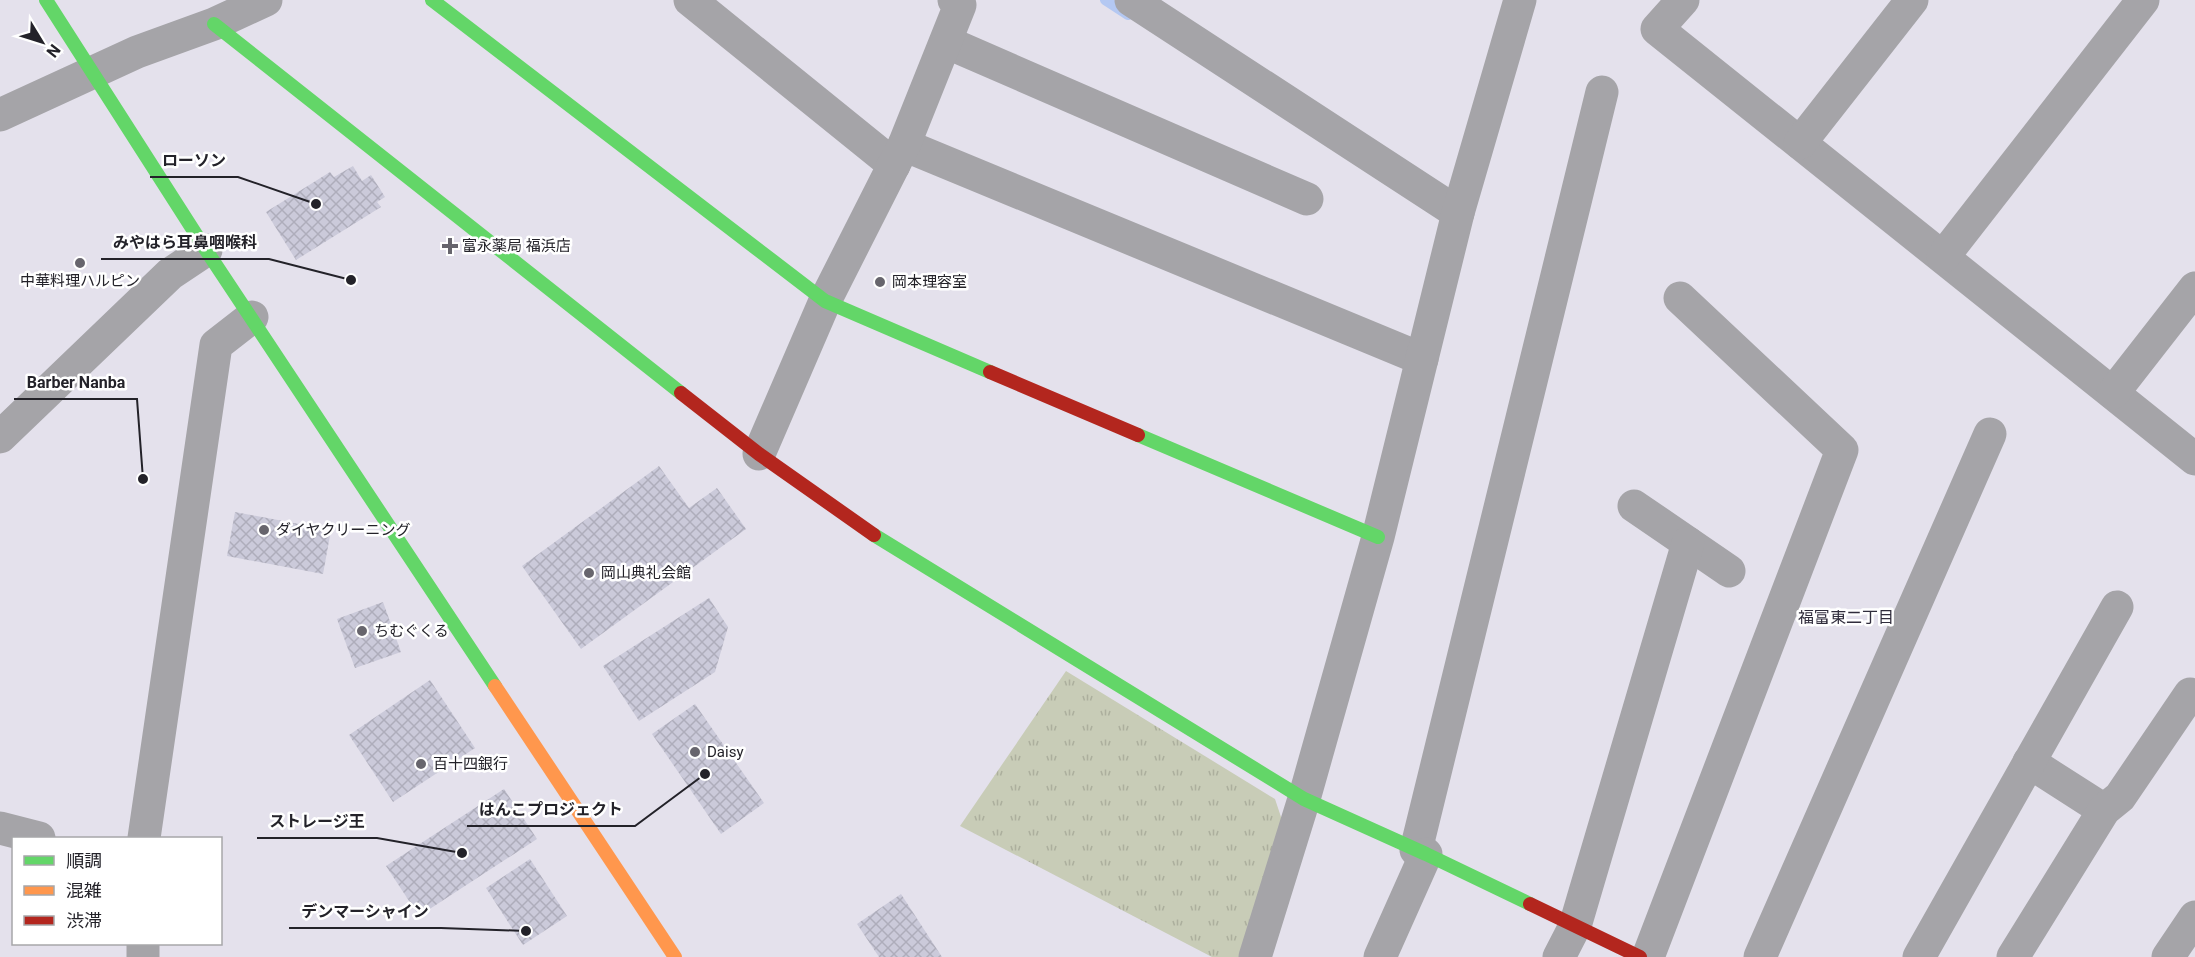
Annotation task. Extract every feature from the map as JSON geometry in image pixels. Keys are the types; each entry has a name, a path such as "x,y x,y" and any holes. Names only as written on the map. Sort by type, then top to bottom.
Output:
{"street":[{"path":"46,0 206,250 675,957"},
{"path":"0,115 137,52 214,24 266,0"},
{"path":"432,0 825,301 1378,537"},
{"path":"690,0 899,155 1422,359"},
{"path":"1131,0 1458,213"},
{"path":"1255,957 1304,798 1378,537 1458,213 1520,0"},
{"path":"1683,0 1657,28 2195,459"},
{"path":"1800,143 1912,0"},
{"path":"1943,257 2143,0"},
{"path":"759,454 825,301 899,155 961,2"},
{"path":"214,24 759,454 867,531 1304,798 1640,957"},
{"path":"946,42 1307,199"},
{"path":"1380,957 1421,852 1602,92"},
{"path":"0,437 170,274 206,250"},
{"path":"2113,393 2195,288"},
{"path":"1648,957 1842,450 1680,298"},
{"path":"144,837 216,345 252,317"},
{"path":"1760,957 1989,434"},
{"path":"1634,506 1729,571"},
{"path":"1560,957 1575,926 1688,543"},
{"path":"1919,957 2117,607"},
{"path":"2013,957 2104,810 2120,797 2190,694"},
{"path":"2029,762 2104,810"},
{"path":"0,828 35,837"},
{"path":"2168,957 2195,917"}],"green space":[{"path":"1066,671 1275,799 1282,820 1242,957 1212,957 960,826"}],"building":[{"path":"353,166 362,181 371,175 385,197 377,202 381,207 296,260 266,212 330,172 334,177"},
{"path":"659,466 689,508 717,488 746,529 581,649 522,566"},
{"path":"235,512 331,530 323,574 227,556"},
{"path":"709,598 728,627 715,672 639,721 603,666"},
{"path":"383,602 401,652 355,668 337,619"},
{"path":"430,680 475,748 393,802 349,735"},
{"path":"695,704 764,803 721,834 652,734"},
{"path":"504,789 537,839 419,916 386,866"},
{"path":"530,859 567,916 523,945 486,888"},
{"path":"901,894 942,957 879,957 857,924"}],"waterway":[{"path":"1105,0 1128,15"}],"traffic: fast":[{"path":"46,0 206,250 495,686"},
{"path":"432,0 825,301 990,372"},
{"path":"214,24 681,393"},
{"path":"1138,435 1378,537"},
{"path":"874,535 1304,799 1530,904"}],"traffic: slow":[{"path":"495,686 675,957"}],"traffic: jam":[{"path":"990,372 1138,435"},
{"path":"681,393 759,454 874,535"},
{"path":"1530,904 1640,957"}],"place":[{"name":"ローソン","path":"316,204"},
{"name":"富永薬局 福浜店","path":"450,246"},
{"name":"中華料理ハルピン","path":"80,263"},
{"name":"みやはら耳鼻咽喉科","path":"351,280"},
{"name":"岡本理容室","path":"880,282"},
{"name":"Barber Nanba","path":"143,479"},
{"name":"ダイヤクリーニング","path":"264,530"},
{"name":"岡山典礼会館","path":"589,573"},
{"name":"ちむぐくる","path":"362,631"},
{"name":"Daisy","path":"695,752"},
{"name":"百十四銀行","path":"421,764"},
{"name":"はんこプロジェクト","path":"705,774"},
{"name":"ストレージ王","path":"462,853"},
{"name":"デンマーシャイン","path":"526,931"}],"district":[{"name":"福富東二丁目","path":"1846,617"}]}
